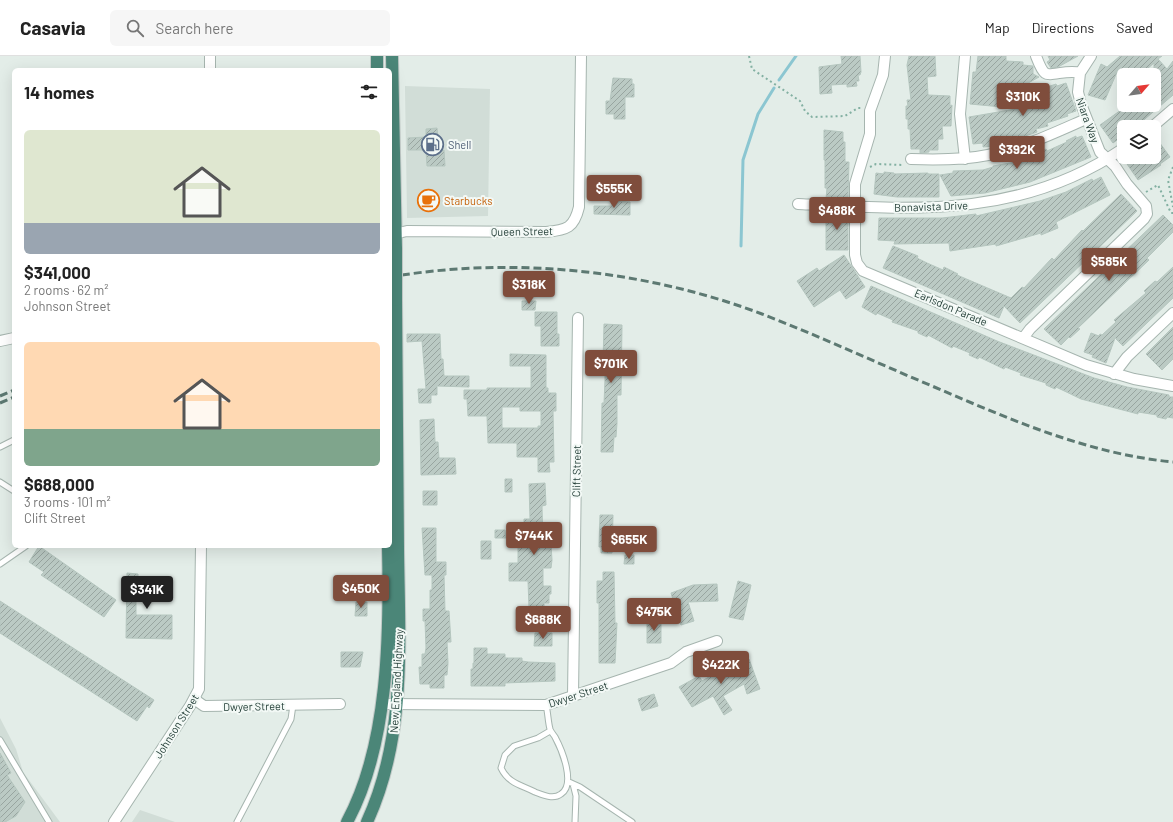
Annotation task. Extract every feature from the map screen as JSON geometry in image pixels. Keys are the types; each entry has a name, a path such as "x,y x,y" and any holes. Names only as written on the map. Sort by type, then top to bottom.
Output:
{"highway":[{"path":"377,56 377,68"},
{"name":"New England Highway","path":"367,822 381,788 389,759 394,732 399,626 393,323 396,300 396,249 393,235 392,56"},
{"name":"New England Highway","path":"347,822 360,797 375,749 382,704 389,597 388,548"}],"street":[{"path":"210,56 210,68"},
{"name":"Queen Street","path":"393,235 412,231 546,232 558,231 571,226 575,222 580,207 581,56"},
{"name":"Earlsdon Parade","path":"885,56 883,75 870,111 870,134 855,184 855,256 857,263 863,271 1024,337 1086,365 1134,379 1173,386"},
{"path":"965,56 960,114 965,158"},
{"path":"1036,56 1045,73 1051,76 1073,70 1080,73"},
{"name":"Niara Way","path":"1024,337 1030,329 1144,219 1147,214 1146,206 1108,159 1100,152 1086,119 1078,92 1080,73 1091,56"},
{"path":"1160,120 1173,109"},
{"path":"911,159 965,158 1010,150 1034,142 1086,119"},
{"name":"Bonavista Drive","path":"798,204 856,207 941,208 978,204 1038,190 1065,180 1108,159 1117,153"},
{"path":"1114,374 1127,357 1173,313"},
{"name":"Clift Street","path":"574,696 578,318"},
{"path":"0,341 12,338"},
{"name":"Johnson Street","path":"114,822 194,699 198,689 201,548"},
{"name":"Dwyer Street","path":"382,704 546,705 671,664 686,652 717,641"},
{"name":"Dwyer Street","path":"194,699 204,706 340,704"}],"lane":[{"path":"0,447 12,441"},
{"path":"0,482 12,490"},
{"path":"0,564 23,548"},
{"path":"237,822 291,719 293,705"},
{"path":"546,705 550,731 555,737 576,796 575,822"},
{"path":"550,731 538,738 514,746 505,755 501,768 506,778 543,796 556,797 562,794 571,783"},
{"path":"0,740 49,822"},
{"path":"571,783 632,822"}],"path":[{"path":"749,56 752,69 800,102 805,111 812,117 845,116 858,108 870,111"},
{"path":"858,171 864,172 870,166 876,164 911,165 911,159"},
{"path":"1173,167 1168,180 1173,207"},
{"path":"1137,196 1158,185 1171,214 1173,213"}],"shaded area":[{"path":"405,86 490,89 488,216 407,218"},
{"path":"0,718 16,749 23,772 60,822 0,822"},
{"path":"140,810 175,822 132,822"}],"building":[{"path":"841,56 860,56 861,72 860,75 858,75 859,81 856,81 857,86 847,87 847,84 831,85 832,93 820,94 819,67 842,64"},
{"path":"909,56 935,56 936,76 927,77 928,95 950,96 950,106 952,105 951,126 942,126 943,139 938,139 938,150 929,150 929,152 920,153 920,149 911,149 910,129 908,129 908,119 906,119 906,106 908,106 907,100 911,100 907,65"},
{"path":"978,56 1006,56 1006,61 1023,62 1023,65 1033,66 1033,74 1039,77 1012,92 1003,91 1002,107 970,104 973,72 976,72"},
{"path":"1048,56 1078,56 1058,67 1051,68 1047,62 1050,60"},
{"path":"1120,56 1162,56 1158,59 1167,69 1173,61 1173,95 1161,105 1161,68 1154,68 1154,63 1148,68 1117,68 1117,72 1105,100 1088,95 1101,64 1107,67"},
{"path":"613,78 632,79 632,84 634,84 634,97 625,97 625,119 614,119 614,114 606,114 606,101 610,101"},
{"path":"1066,83 1076,111 1067,114 1068,116 1047,123 1048,126 1036,129 1037,132 1007,142 1006,138 992,142 993,146 983,147 983,143 973,144 969,117 1016,109 1016,105 1051,96 1030,93 1056,84 1057,86"},
{"path":"1118,112 1153,112 1144,120 1117,120 1117,140 1113,143 1100,125"},
{"name":"Shell","path":"437,128 438,138 440,138 441,151 444,150 445,166 427,166 426,150 408,150 408,138 426,137 426,129"},
{"path":"824,130 843,132 843,142 845,142 845,162 849,162 848,200 826,199 827,188 825,188"},
{"path":"1076,136 1076,138 1082,136 1091,157 1030,182 985,193 951,196 940,175 953,173 953,171 983,170 993,166 1022,161 1032,157 1031,155 1046,149 1047,151 1067,142 1066,141"},
{"path":"1161,145 1170,157 1161,163"},
{"path":"1127,164 1161,165 1138,180"},
{"path":"884,172 894,174 939,174 939,197 897,197 874,194 876,173 884,174"},
{"path":"1101,177 1110,195 1056,222 1058,228 1041,235 1041,233 996,246 996,244 950,251 949,243 894,244 895,241 878,240 879,218 942,218 976,214 976,216 1040,201 1066,192 1092,179 1093,181"},
{"path":"1121,194 1137,211 1020,323 1004,306 999,318 883,268 893,246 918,256 917,258 927,263 943,270 944,267 958,274 957,275 1011,298 1022,287 1024,288 1052,258 1054,260 1082,230 1083,231"},
{"path":"612,201 630,202 630,215 594,214 594,206 612,206"},
{"path":"826,212 848,213 848,250 826,250"},
{"path":"1163,215 1173,225 1173,232 1147,258 1149,260 1078,328 1080,329 1061,345 1044,329"},
{"path":"844,255 865,287 846,299 840,290 814,307 797,281 817,268 819,271"},
{"path":"1173,267 1173,298 1123,346 1115,338 1106,363 1092,357 1093,355 1084,352 1091,333 1099,336 1100,334 1102,335 1116,322 1114,320 1146,293 1144,291 1155,281 1157,282"},
{"path":"871,286 997,341 1094,378 1127,387 1169,395 1169,397 1173,397 1173,418 1167,417 1166,419 1157,417 1157,415 1138,412 1138,414 1081,399 1056,387 1055,389 1046,385 1046,383 1020,375 1021,373 1005,367 1004,369 979,357 978,359 969,355 970,353 953,346 952,348 928,335 927,337 918,333 918,331 892,322 893,320 877,313 876,315 862,307"},
{"path":"522,301 536,301 535,310 522,310"},
{"path":"535,312 557,312 557,334 559,334 559,346 541,346 541,326 535,326"},
{"path":"604,324 622,325 621,395 617,395 617,423 613,452 601,452 602,403 604,403 605,380 605,362 603,362"},
{"path":"1173,327 1173,359 1162,370 1146,354"},
{"path":"407,334 440,334 441,359 443,359 444,376 469,376 469,387 437,386 437,395 431,395 431,403 419,403 418,389 426,389 422,341 407,342"},
{"path":"510,354 546,355 546,388 548,388 548,393 556,393 556,411 553,411 554,462 549,462 550,472 538,472 538,457 517,457 517,443 488,443 487,416 468,416 467,399 464,399 464,390 487,390 487,388 531,388 531,366 510,366","holes":["502,407 520,407 520,411 541,411 541,426 538,426 538,428 502,428"]},
{"path":"434,419 435,442 438,442 439,458 455,458 456,474 421,475 420,420"},
{"path":"505,479 512,479 512,492 505,492"},
{"path":"545,483 546,505 542,506 543,545 551,545 552,560 551,568 543,568 543,586 551,586 551,594 549,594 549,603 544,603 544,615 536,615 536,621 524,622 524,608 529,608 528,581 509,581 509,563 518,563 518,546 522,546 521,527 524,526 524,519 530,519 529,484"},
{"path":"423,491 437,491 437,505 423,505"},
{"path":"600,515 613,515 612,553 601,553 601,547 599,547"},
{"path":"422,528 436,528 436,562 446,562 446,575 444,575 445,611 449,611 451,642 447,642 448,663 447,675 444,675 444,688 430,688 430,684 420,684 419,667 422,667 422,654 425,654 426,648 423,609 430,609 430,590 432,590 432,575 425,575"},
{"path":"495,530 505,530 506,538 495,538"},
{"path":"481,541 491,541 491,559 481,559"},
{"path":"38,548 42,548 116,600 104,617 41,575 44,572 29,562"},
{"path":"625,555 634,555 634,564 624,564"},
{"path":"603,572 614,572 615,623 617,623 615,663 599,663 599,603 597,603 597,581 603,581"},
{"path":"127,573 138,574 138,583 172,584 172,599 136,599 136,615 172,615 172,639 126,638"},
{"path":"738,581 751,585 743,620 729,617"},
{"path":"717,584 718,601 688,602 694,621 681,625 671,593 693,585"},
{"path":"0,601 154,700 149,708 147,706 137,721 0,633"},
{"path":"356,602 367,602 367,616 355,616"},
{"path":"647,620 661,620 661,643 647,643"},
{"path":"535,633 552,633 552,646 534,646"},
{"path":"474,648 487,648 487,654 505,654 505,658 522,658 522,661 528,662 555,663 555,681 505,683 505,686 471,686 471,669 473,669 474,663"},
{"path":"341,652 363,652 360,667 341,667"},
{"path":"749,659 760,689 747,694 744,684 723,696 732,710 724,715 713,696 692,707 679,687 699,676 702,681 726,667"},
{"path":"654,694 658,706 642,711 638,699"},
{"path":"0,753 11,773 7,775 25,802 16,816 5,822 0,822"}],"waterway":[{"path":"779,80 796,56"},
{"path":"741,246 743,160 758,114 774,88"}],"railway":[{"path":"392,277 436,271 483,268 531,268 578,271 625,277 672,287 718,299 762,314 990,411 1050,433 1110,451 1141,458 1173,462"},
{"path":"0,396 12,391"},
{"path":"0,403 12,398"}],"place":[{"name":"Shell","path":"433,144"},
{"name":"Starbucks","path":"429,200"}]}
